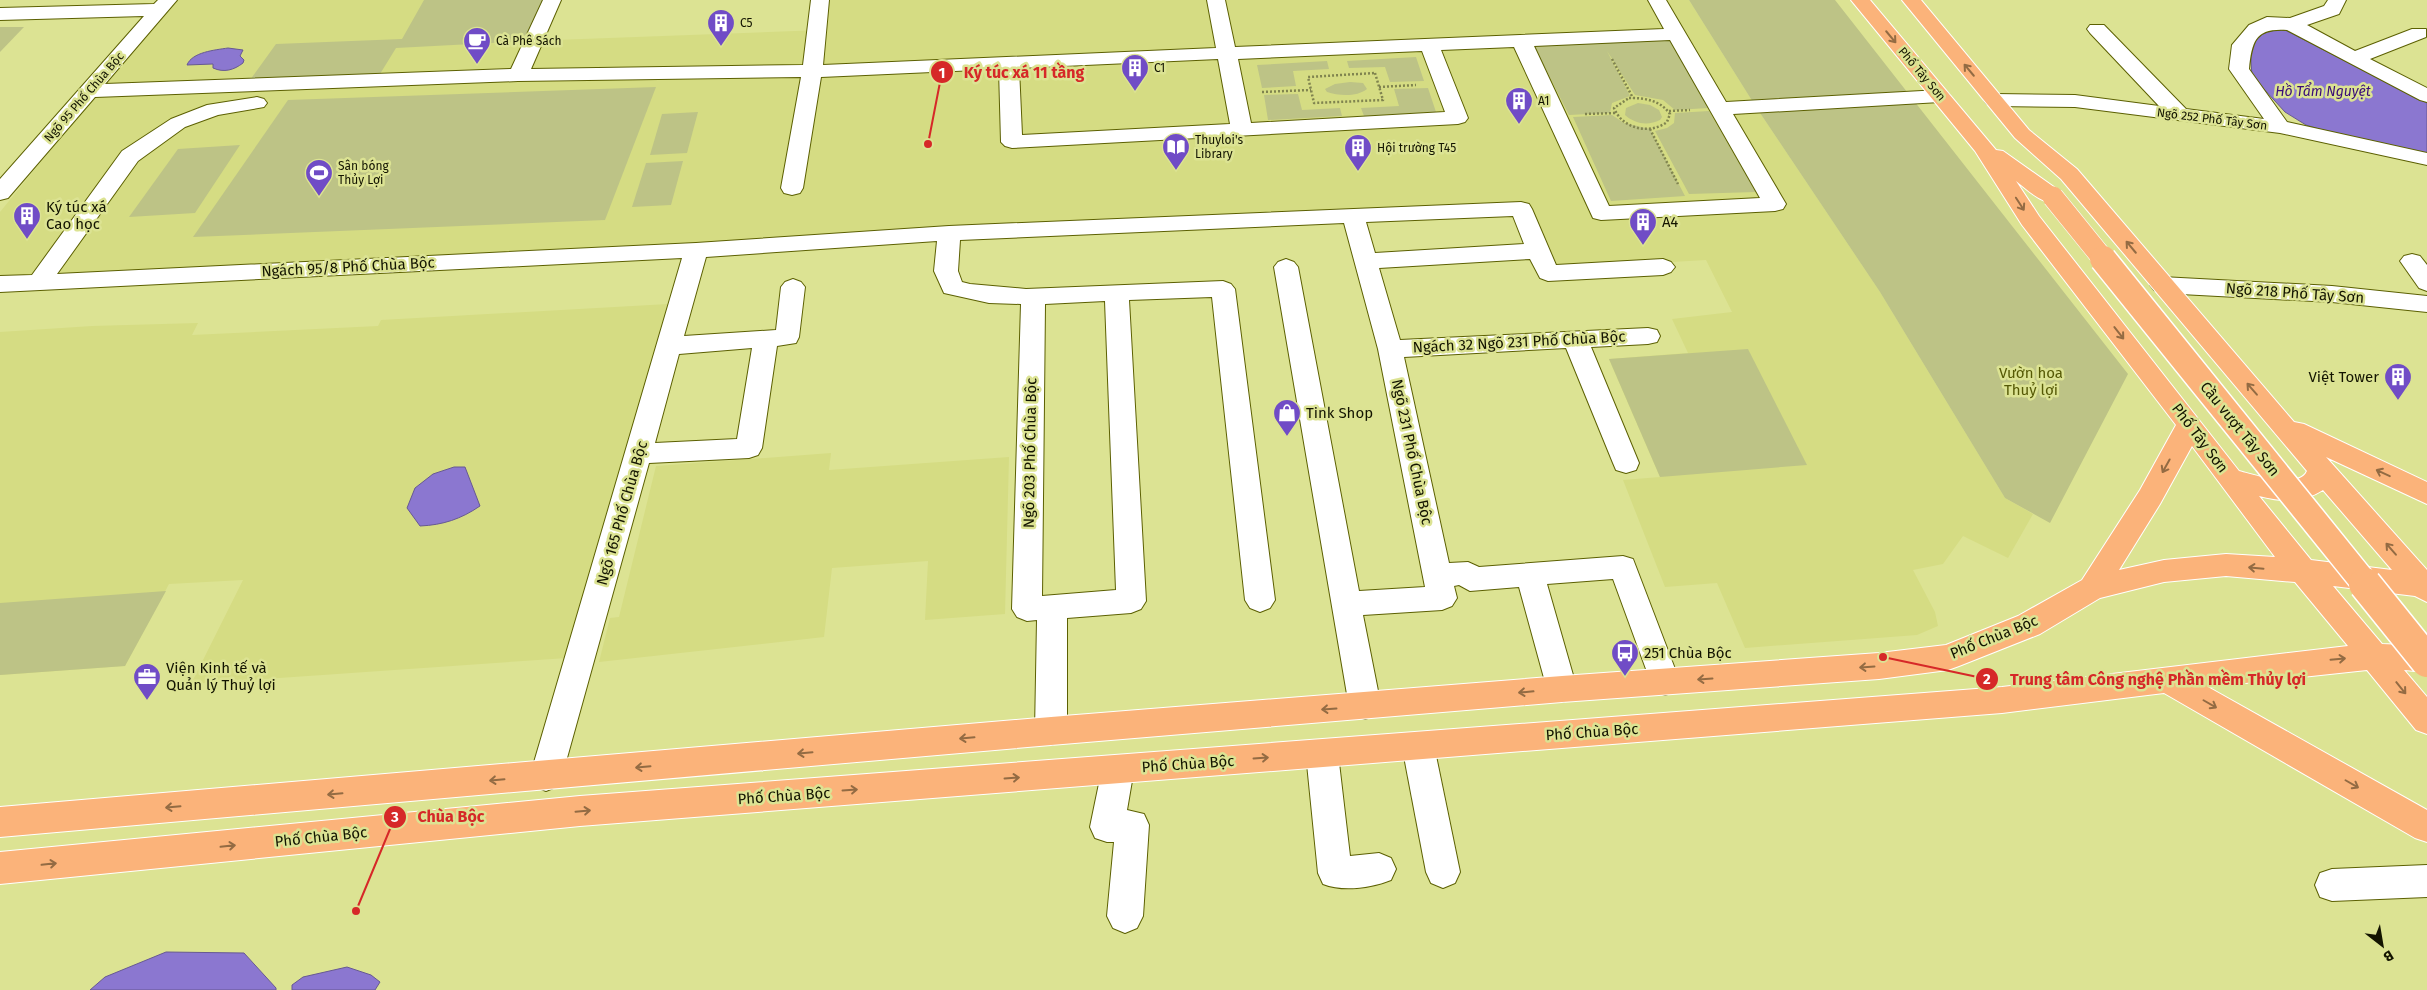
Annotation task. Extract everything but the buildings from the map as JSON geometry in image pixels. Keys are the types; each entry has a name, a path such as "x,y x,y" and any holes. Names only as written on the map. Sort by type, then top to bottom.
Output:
{"main road":[{"name":"Phố Tây Sơn","path":"1860,0 1984,148 2030,220 2190,424 2261,520 2376,656 2427,720"},
{"path":"1911,0 2022,134 2069,174 2283,426 2426,587"},
{"path":"2022,134 2053,197"},
{"name":"Phố Tây Sơn","path":"1984,148 2053,197"},
{"name":"Cầu vượt Tây Sơn","path":"2053,197 2427,660"},
{"path":"2092,588 2150,497 2190,424"},
{"path":"2283,426 2427,494"},
{"path":"2230,478 2279,490 2302,488 2315,482 2321,469"},
{"name":"Phố Chùa Bộc","path":"0,822 1562,688 1879,666 1948,657 2029,625 2092,588 2164,571 2226,565 2305,571 2426,587"},
{"name":"Phố Chùa Bộc","path":"0,868 580,812 2002,700 2299,663 2376,656 2427,660"},
{"path":"2168,680 2427,827"}],"street":[{"path":"518,75 552,0"},
{"path":"792,188 812,71 820,0"},
{"path":"1216,0 1242,130"},
{"path":"1522,42 1601,213 1775,204 1657,0"},
{"path":"2280,127 2240,69 2242,45 2256,29 2266,23 2292,24 2332,10 2337,0"},
{"path":"0,14 163,5"},
{"name":"Ngõ 95 Phố Chùa Bộc","path":"0,193 163,5"},
{"path":"2292,24 2305,33 2427,96"},
{"path":"2096,29 2180,115"},
{"path":"2354,58 2419,33"},
{"path":"90,90 518,75 812,71 1676,34"},
{"path":"1009,63 1012,142 1458,118 1429,45"},
{"path":"1721,108 1940,96"},
{"name":"Ngõ 252 Phố Tây Sơn","path":"1994,100 2075,101 2280,127 2427,159"},
{"path":"38,283 130,156 178,122 214,109 257,103"},
{"name":"Ngách 95/8 Phố Chùa Bộc","path":"0,284 696,250 949,233 1521,209 1538,251"},
{"name":"Ngõ 231 Phố Chùa Bộc","path":"1348,604 1442,598 1390,349 1353,216"},
{"path":"949,233 946,271 952,288 990,296 1033,297 1223,289 1260,600"},
{"name":"Ngõ 165 Phố Chùa Bộc","path":"546,776 696,250"},
{"path":"1365,261 1538,251 1548,274 1663,267"},
{"path":"2412,261 2427,283"},
{"path":"1286,267 1365,706"},
{"name":"Ngõ 218 Phố Tây Sơn","path":"2162,285 2332,294 2427,304"},
{"path":"669,346 787,337 793,287"},
{"path":"1039,609 1131,601 1117,292"},
{"name":"Ngõ 203 Phố Chùa Bộc","path":"1033,297 1039,609 1051,731"},
{"name":"Ngách 32 Ngõ 231 Phố Chùa Bộc","path":"1390,349 1648,336"},
{"path":"638,454 749,448 766,339"},
{"path":"1575,339 1626,463"},
{"path":"1438,576 1468,573 1470,579 1623,567 1665,682"},
{"path":"1530,575 1562,688"},
{"path":"1418,746 1442,872"},
{"path":"1322,754 1335,873 1379,869"},
{"path":"1118,769 1107,827 1132,825 1125,916"},
{"path":"2332,884 2427,881"}],"path":[{"path":"1611,58 1634,98"},
{"path":"1375,74 1383,100 1314,103 1311,90 1308,76 1375,74"},
{"path":"1379,87 1445,84"},
{"path":"1234,94 1311,90"},
{"path":"1578,114 1614,113 1624,123 1642,129 1650,129 1667,124 1670,119 1667,109 1655,101 1634,98 1617,104 1614,113"},
{"path":"1650,129 1680,188"}],"shaded area":[{"path":"173,0 547,0 528,41 822,30 829,0 1689,0 1756,107 1880,292 2005,498 2033,514 2008,558 1963,536 1943,564 1913,570 1935,612 1938,626 1917,635 1745,648 1717,583 1665,587 1623,480 1660,477 1609,359 1688,353 1672,319 1732,312 1706,260 1553,269 1528,204 0,279 0,212"},
{"path":"668,304 567,658 191,684 243,580 169,584 125,666 0,675 0,332 92,326 198,323 192,335 378,326 381,320"},
{"path":"831,453 829,470 1009,457 1005,614 925,620 928,561 832,568 824,637 599,662 610,618 619,617 656,466"}],"green space":[{"path":"424,0 547,0 528,41 396,48 380,74 250,80 276,44 402,39"},
{"name":"Vườn hoa Thuỷ lợi","path":"1689,0 1835,0 2128,374 2050,523 2005,498 1880,292 1756,107"},
{"path":"0,27 24,27 0,52"},
{"path":"1670,40 1709,108 1675,110 1663,100 1635,95 1607,51 1630,96 1612,103 1610,113 1569,115 1534,46"},
{"path":"1416,57 1424,81 1390,82 1385,67 1349,68 1347,61"},
{"path":"1327,61 1329,69 1293,71 1296,86 1262,88 1257,65"},
{"path":"1363,83 1367,89 1363,92 1342,95 1327,92 1325,89 1335,84"},
{"path":"656,87 605,220 193,237 288,100"},
{"path":"1428,88 1436,112 1364,116 1361,108 1399,106 1394,89"},
{"path":"1298,94 1302,110 1340,108 1342,116 1268,120 1264,95"},
{"path":"1638,103 1650,105 1659,110 1662,117 1660,120 1642,123 1625,115 1626,108"},
{"path":"1709,111 1756,192 1689,194 1655,131 1667,128 1674,123 1675,113"},
{"path":"698,112 687,153 650,155 662,114"},
{"path":"1612,115 1624,123 1650,129 1685,196 1611,201 1573,117"},
{"path":"240,145 195,213 129,217 178,149"},
{"path":"683,161 671,205 632,207 646,163"},
{"path":"1748,349 1807,465 1660,477 1609,359"},
{"path":"166,591 125,666 0,675 0,603"}],"water":[{"name":"Hồ Tẩm Nguyệt","path":"2285,30 2427,103 2427,155 2335,134 2306,125 2285,112 2252,76 2250,47 2265,31"},
{"path":"228,48 243,50 240,56 244,60 243,63 232,69 225,70 213,68 213,64 187,65 199,54"},
{"path":"454,467 465,467 480,506 452,520 420,526 407,508 415,488 433,474"},
{"path":"166,952 244,953 276,990 90,990 105,977"},
{"path":"347,967 371,975 380,982 375,990 292,990 292,985 303,977"}],"place":[{"name":"C5","path":"721,47"},
{"name":"Cà Phê Sách","path":"477,65"},
{"name":"C1","path":"1135,92"},
{"name":"A1","path":"1519,125"},
{"name":"Ký túc xá 11 tầng","path":"928,144"},
{"name":"Thuyloi's Library","path":"1176,171"},
{"name":"Hội trường T45","path":"1358,172"},
{"name":"Sân bóng Thủy Lợi","path":"319,197"},
{"name":"Ký túc xá Cao học","path":"27,240"},
{"name":"A4","path":"1643,246"},
{"name":"Việt Tower","path":"2398,401"},
{"name":"Tink Shop","path":"1287,437"},
{"name":"Trung tâm Công nghệ Phần mềm Thủy lợi","path":"1883,657"},
{"name":"251 Chùa Bộc","path":"1625,677"},
{"name":"Viện Kinh tế và Quản lý Thuỷ lợi","path":"147,701"},
{"name":"Chùa Bộc","path":"356,911"}]}
